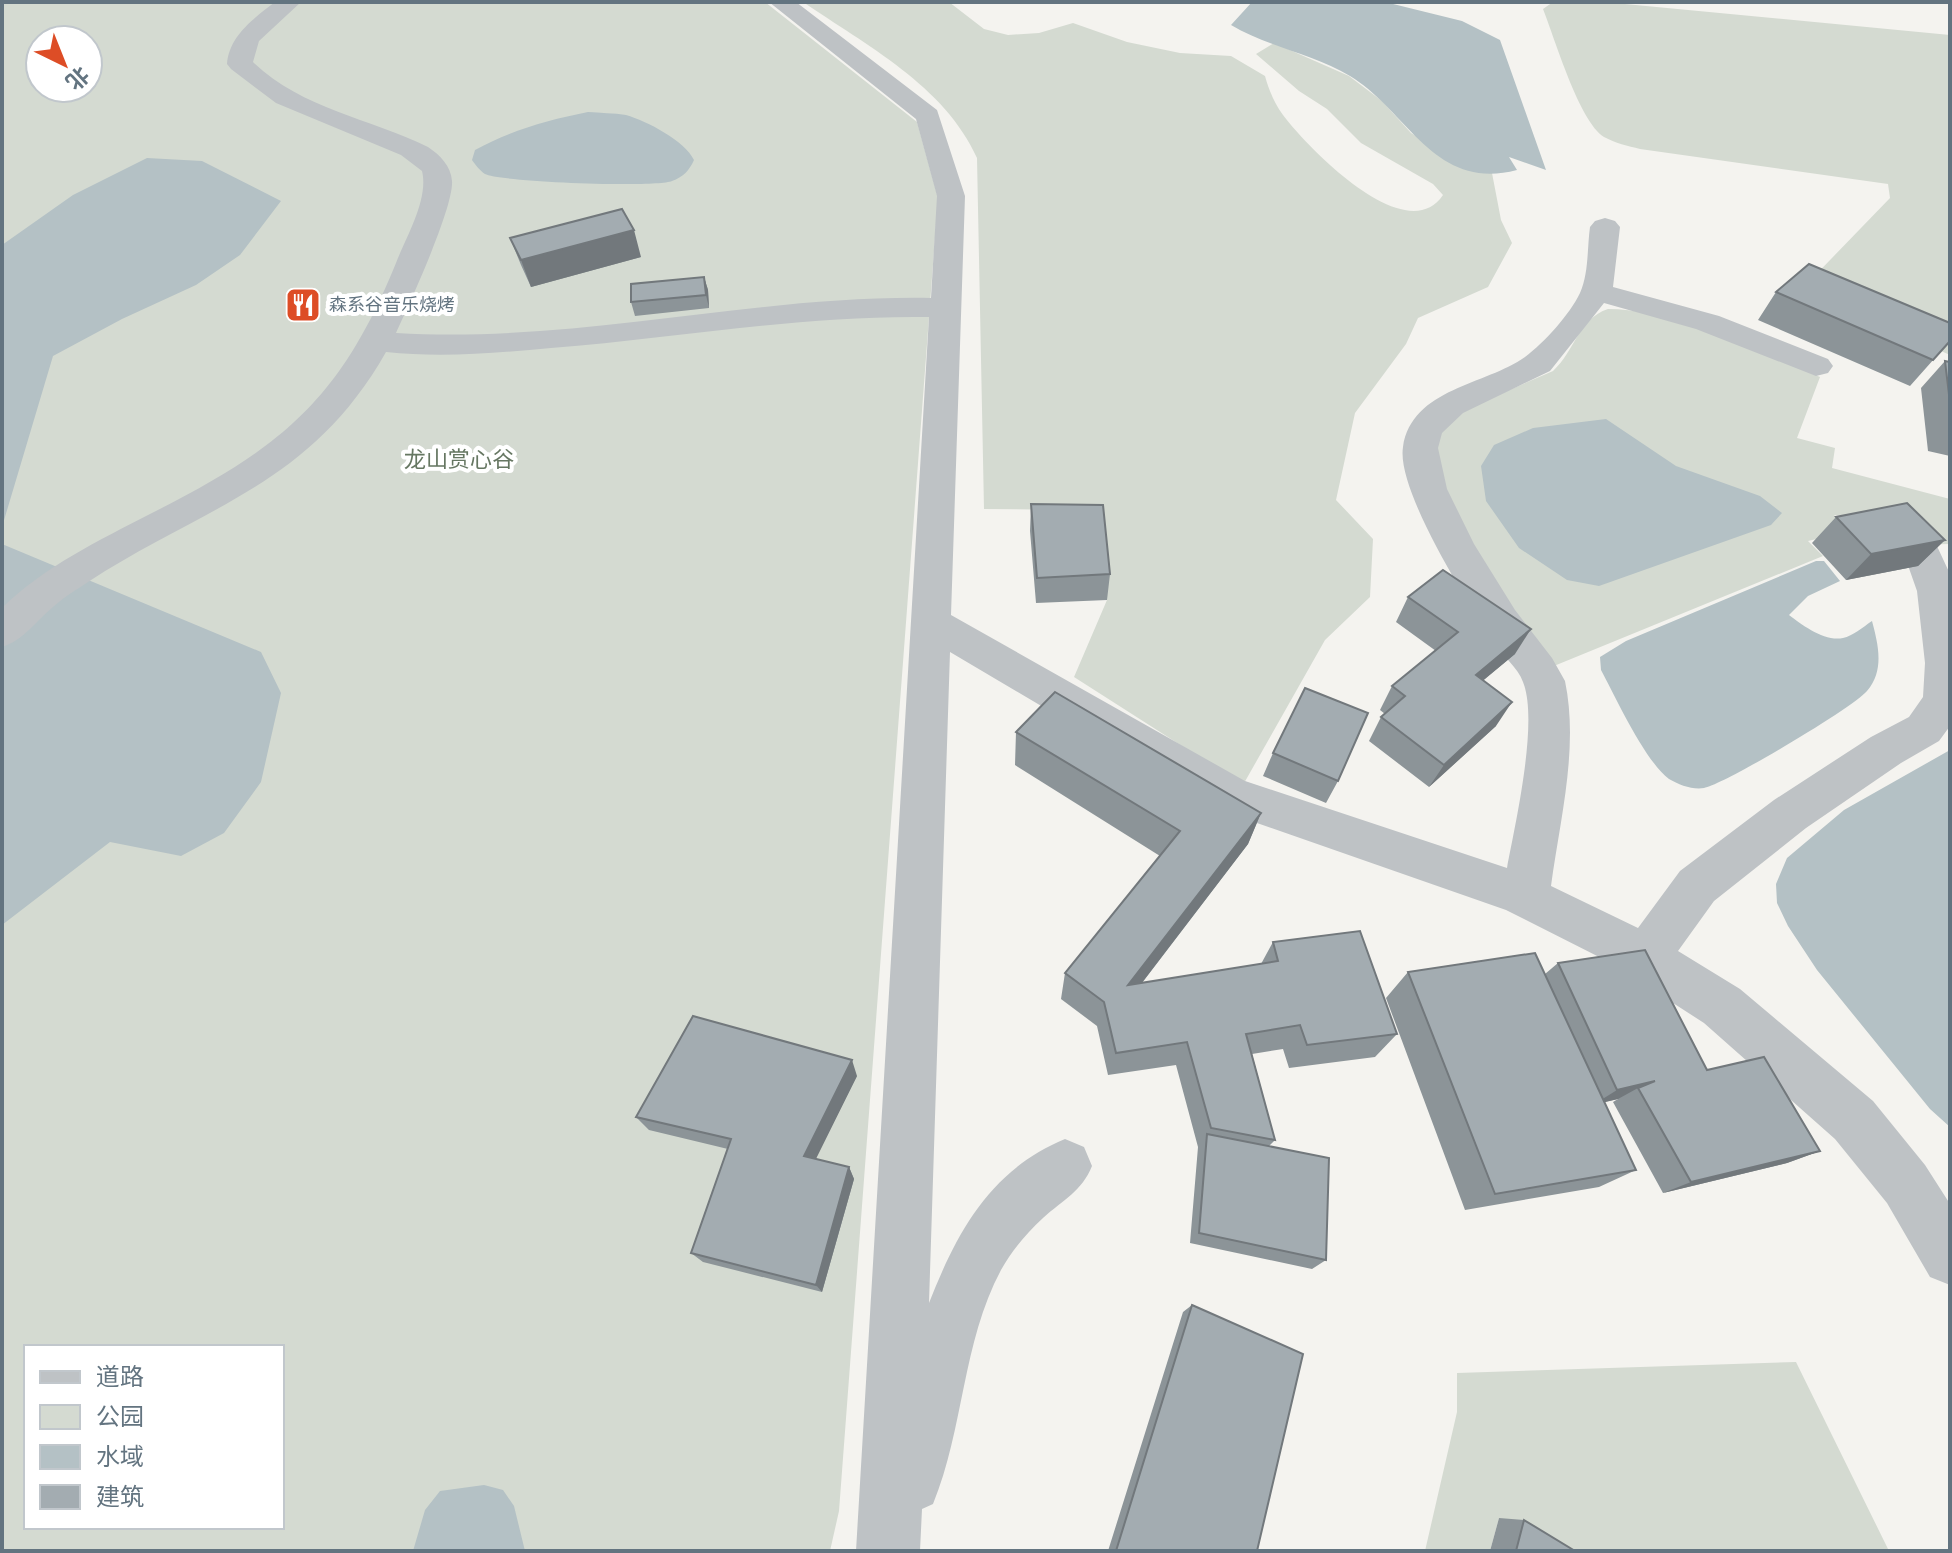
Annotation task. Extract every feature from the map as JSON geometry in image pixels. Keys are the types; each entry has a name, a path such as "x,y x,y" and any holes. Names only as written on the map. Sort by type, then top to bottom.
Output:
{"street":[{"path":"2,632 50,588 225,490 286,450 323,417 356,376 407,275 438,190 439,178 428,160 414,151 334,120 264,84 240,64 239,53 246,41 289,2"},
{"path":"781,2 928,116 951,196 888,1551"},
{"path":"1526,897 1546,754 1548,710 1544,682 1511,635 1437,508 1422,465 1420,447 1428,428 1441,413 1540,362 1595,292 1605,227"},
{"path":"1595,292 1655,304 1705,320 1816,366"},
{"path":"374,341 458,345 583,337 881,305 946,308"},
{"path":"1645,957 1697,886 1790,814 1886,750 1924,729 1944,701 1945,663 1937,591 1923,554"},
{"path":"931,622 1230,795 1526,897 1645,957 1722,1006 1854,1120 1906,1184 1950,1257"},
{"path":"895,1551 958,1300 977,1255 1000,1223 1029,1193 1065,1166"}],"green space":[{"name":"龙山赏心谷","path":"2,2 765,2 917,122 938,198 839,1511 830,1551 2,1551"},
{"path":"803,2 949,2 984,29 1008,35 1039,33 1073,23 1127,42 1180,53 1231,56 1265,76 1277,106 1295,130 1358,188 1382,202 1406,210 1426,209 1443,195 1433,184 1361,143 1327,109 1299,91 1256,54 1274,43 1349,76 1382,101 1411,133 1473,171 1492,173 1501,220 1512,243 1488,287 1418,318 1406,344 1355,413 1336,500 1373,539 1370,597 1325,640 1243,785 1074,677 1107,600 1100,532 1076,510 984,509 977,158 963,132 924,88 877,51"},
{"path":"1553,2 1604,2 1950,35 1950,355 1802,289 1890,198 1888,184 1640,149 1604,137 1586,114 1561,58 1543,9"},
{"path":"1608,309 1634,311 1688,323 1820,377 1797,438 1835,448 1832,468 1950,499 1950,544 1913,545 1887,519 1834,515 1851,531 1808,541 1823,556 1549,668 1499,600 1433,461 1440,429 1449,416 1553,371 1590,320"},
{"path":"1796,1362 1889,1551 1553,1551 1499,1518 1490,1551 1425,1551 1457,1412 1457,1373"}],"water":[{"path":"1252,2 1385,2 1462,21 1500,40 1546,170 1509,157 1517,170 1488,174 1464,170 1443,159 1350,76 1231,25"},
{"path":"588,112 626,115 644,122 674,139 694,160 685,173 672,181 610,184 497,177 485,174 472,160 475,150 516,131"},
{"path":"147,158 202,161 281,201 240,255 196,285 122,319 53,356 2,527 2,245 73,195"},
{"path":"1606,419 1676,466 1760,496 1782,513 1771,525 1599,586 1567,580 1519,548 1486,501 1481,466 1494,445 1533,428"},
{"path":"2,544 261,652 281,693 261,782 224,833 181,856 110,842 2,925"},
{"path":"1816,561 1824,561 1840,581 1808,596 1789,615 1814,632 1836,639 1850,635 1872,621 1878,657 1873,683 1857,700 1815,728 1716,783 1695,788 1669,779 1650,758 1632,728 1601,670 1600,657 1626,641"},
{"path":"1950,750 1950,1127 1930,1109 1817,970 1777,903 1776,884 1787,858 1844,810"},
{"path":"484,1485 503,1490 514,1506 525,1551 413,1551 425,1510 440,1491"}],"building":[{"path":"622,209 634,230 521,260 510,238"},
{"path":"1809,264 1950,323 1950,341 1933,360 1776,292"},
{"path":"704,277 706,295 631,302 631,284"},
{"path":"1945,361 1950,362 1950,403"},
{"path":"1907,503 1945,540 1871,554 1836,517"},
{"path":"1031,504 1103,505 1110,574 1037,578"},
{"path":"1443,570 1531,629 1476,675 1512,702 1444,765 1381,717 1405,696 1392,686 1458,632 1408,597"},
{"path":"1305,688 1368,713 1338,781 1273,753"},
{"path":"1055,692 1261,813 1128,985 1278,961 1273,942 1360,931 1397,1034 1307,1045 1300,1025 1246,1034 1275,1140 1211,1128 1187,1042 1116,1053 1104,1002 1065,973 1180,831 1016,732"},
{"path":"1645,950 1707,1070 1764,1057 1820,1151 1691,1182 1638,1088 1655,1081 1617,1090 1558,963"},
{"path":"1535,953 1636,1170 1495,1194 1408,972"},
{"path":"693,1016 852,1060 804,1156 849,1167 816,1285 691,1253 731,1139 636,1117"},
{"path":"1207,1134 1329,1158 1326,1260 1199,1233"},
{"path":"1192,1305 1303,1354 1257,1551 1116,1551"},
{"path":"1524,1520 1575,1551 1516,1551"}],"place":[{"name":"森系谷音乐烧烤","path":"303,305"}]}
